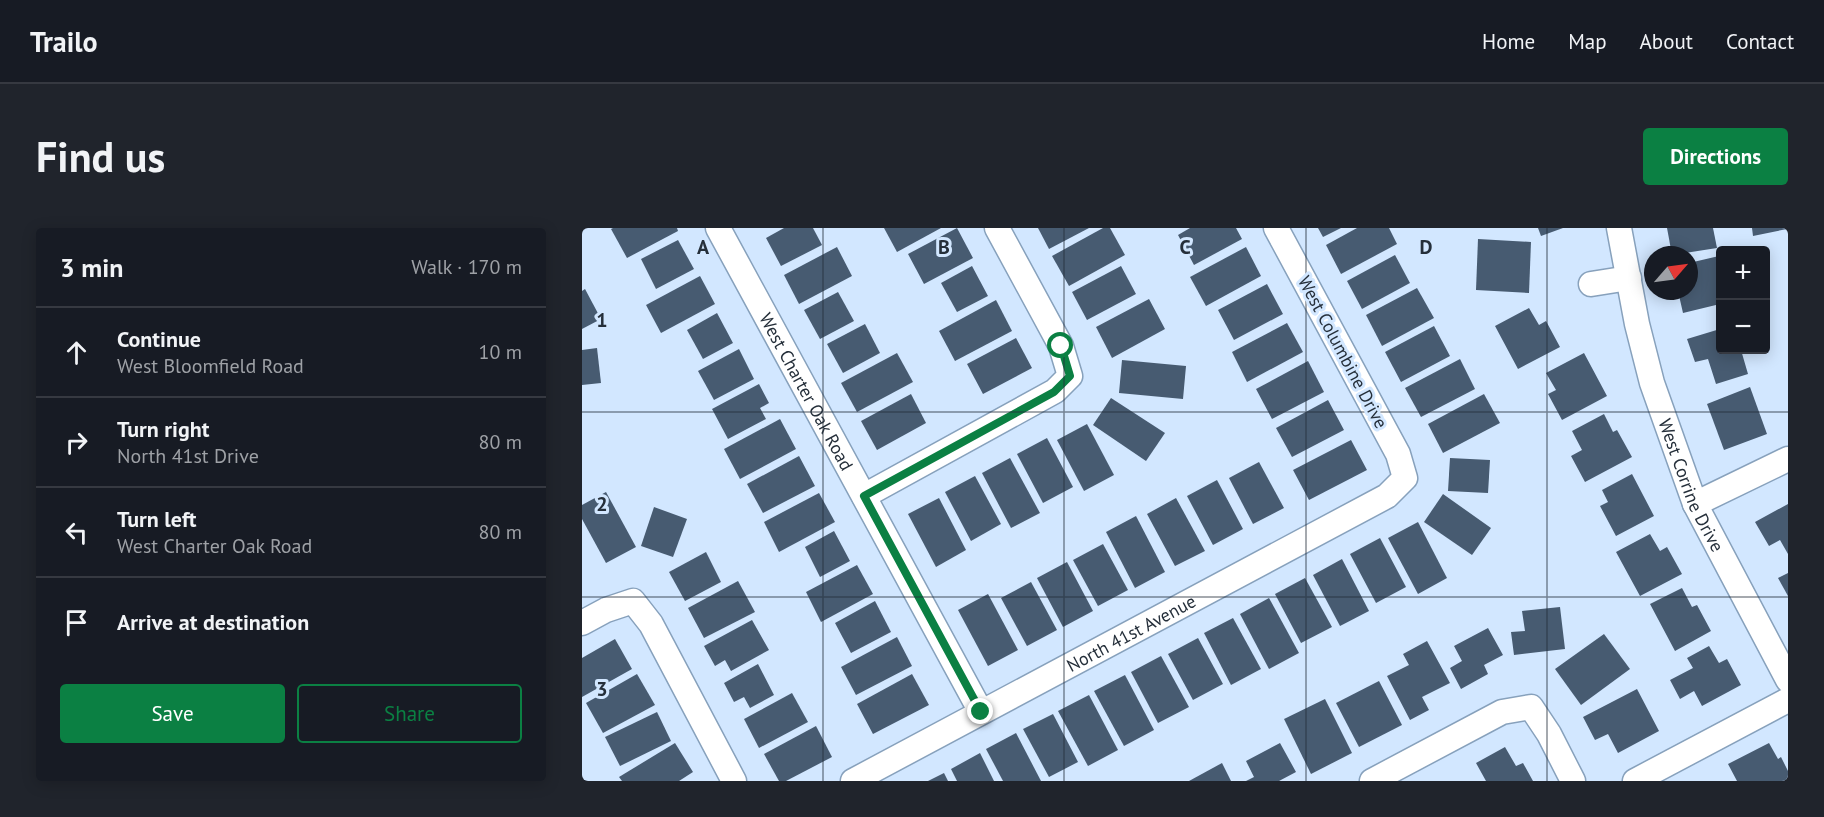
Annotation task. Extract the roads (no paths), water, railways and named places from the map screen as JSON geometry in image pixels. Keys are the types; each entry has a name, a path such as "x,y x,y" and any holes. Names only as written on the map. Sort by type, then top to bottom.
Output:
{"street":[{"name":"West Charter Oak Road","path":"718,228 981,712"},
{"path":"864,496 1054,392 1070,376 1061,346 997,228"},
{"name":"West Columbine Drive","path":"1276,228 1398,454 1405,478"},
{"name":"West Corrine Drive","path":"1619,228 1636,324 1652,383 1695,504 1788,680"},
{"path":"1591,284 1629,278"},
{"path":"1695,504 1788,459"},
{"name":"North 41st Avenue","path":"853,781 1387,496 1405,478"},
{"path":"582,623 606,610 633,601 651,624 734,781"},
{"path":"1635,781 1788,700"},
{"path":"1372,781 1502,712 1531,707 1549,734 1573,781"}]}
